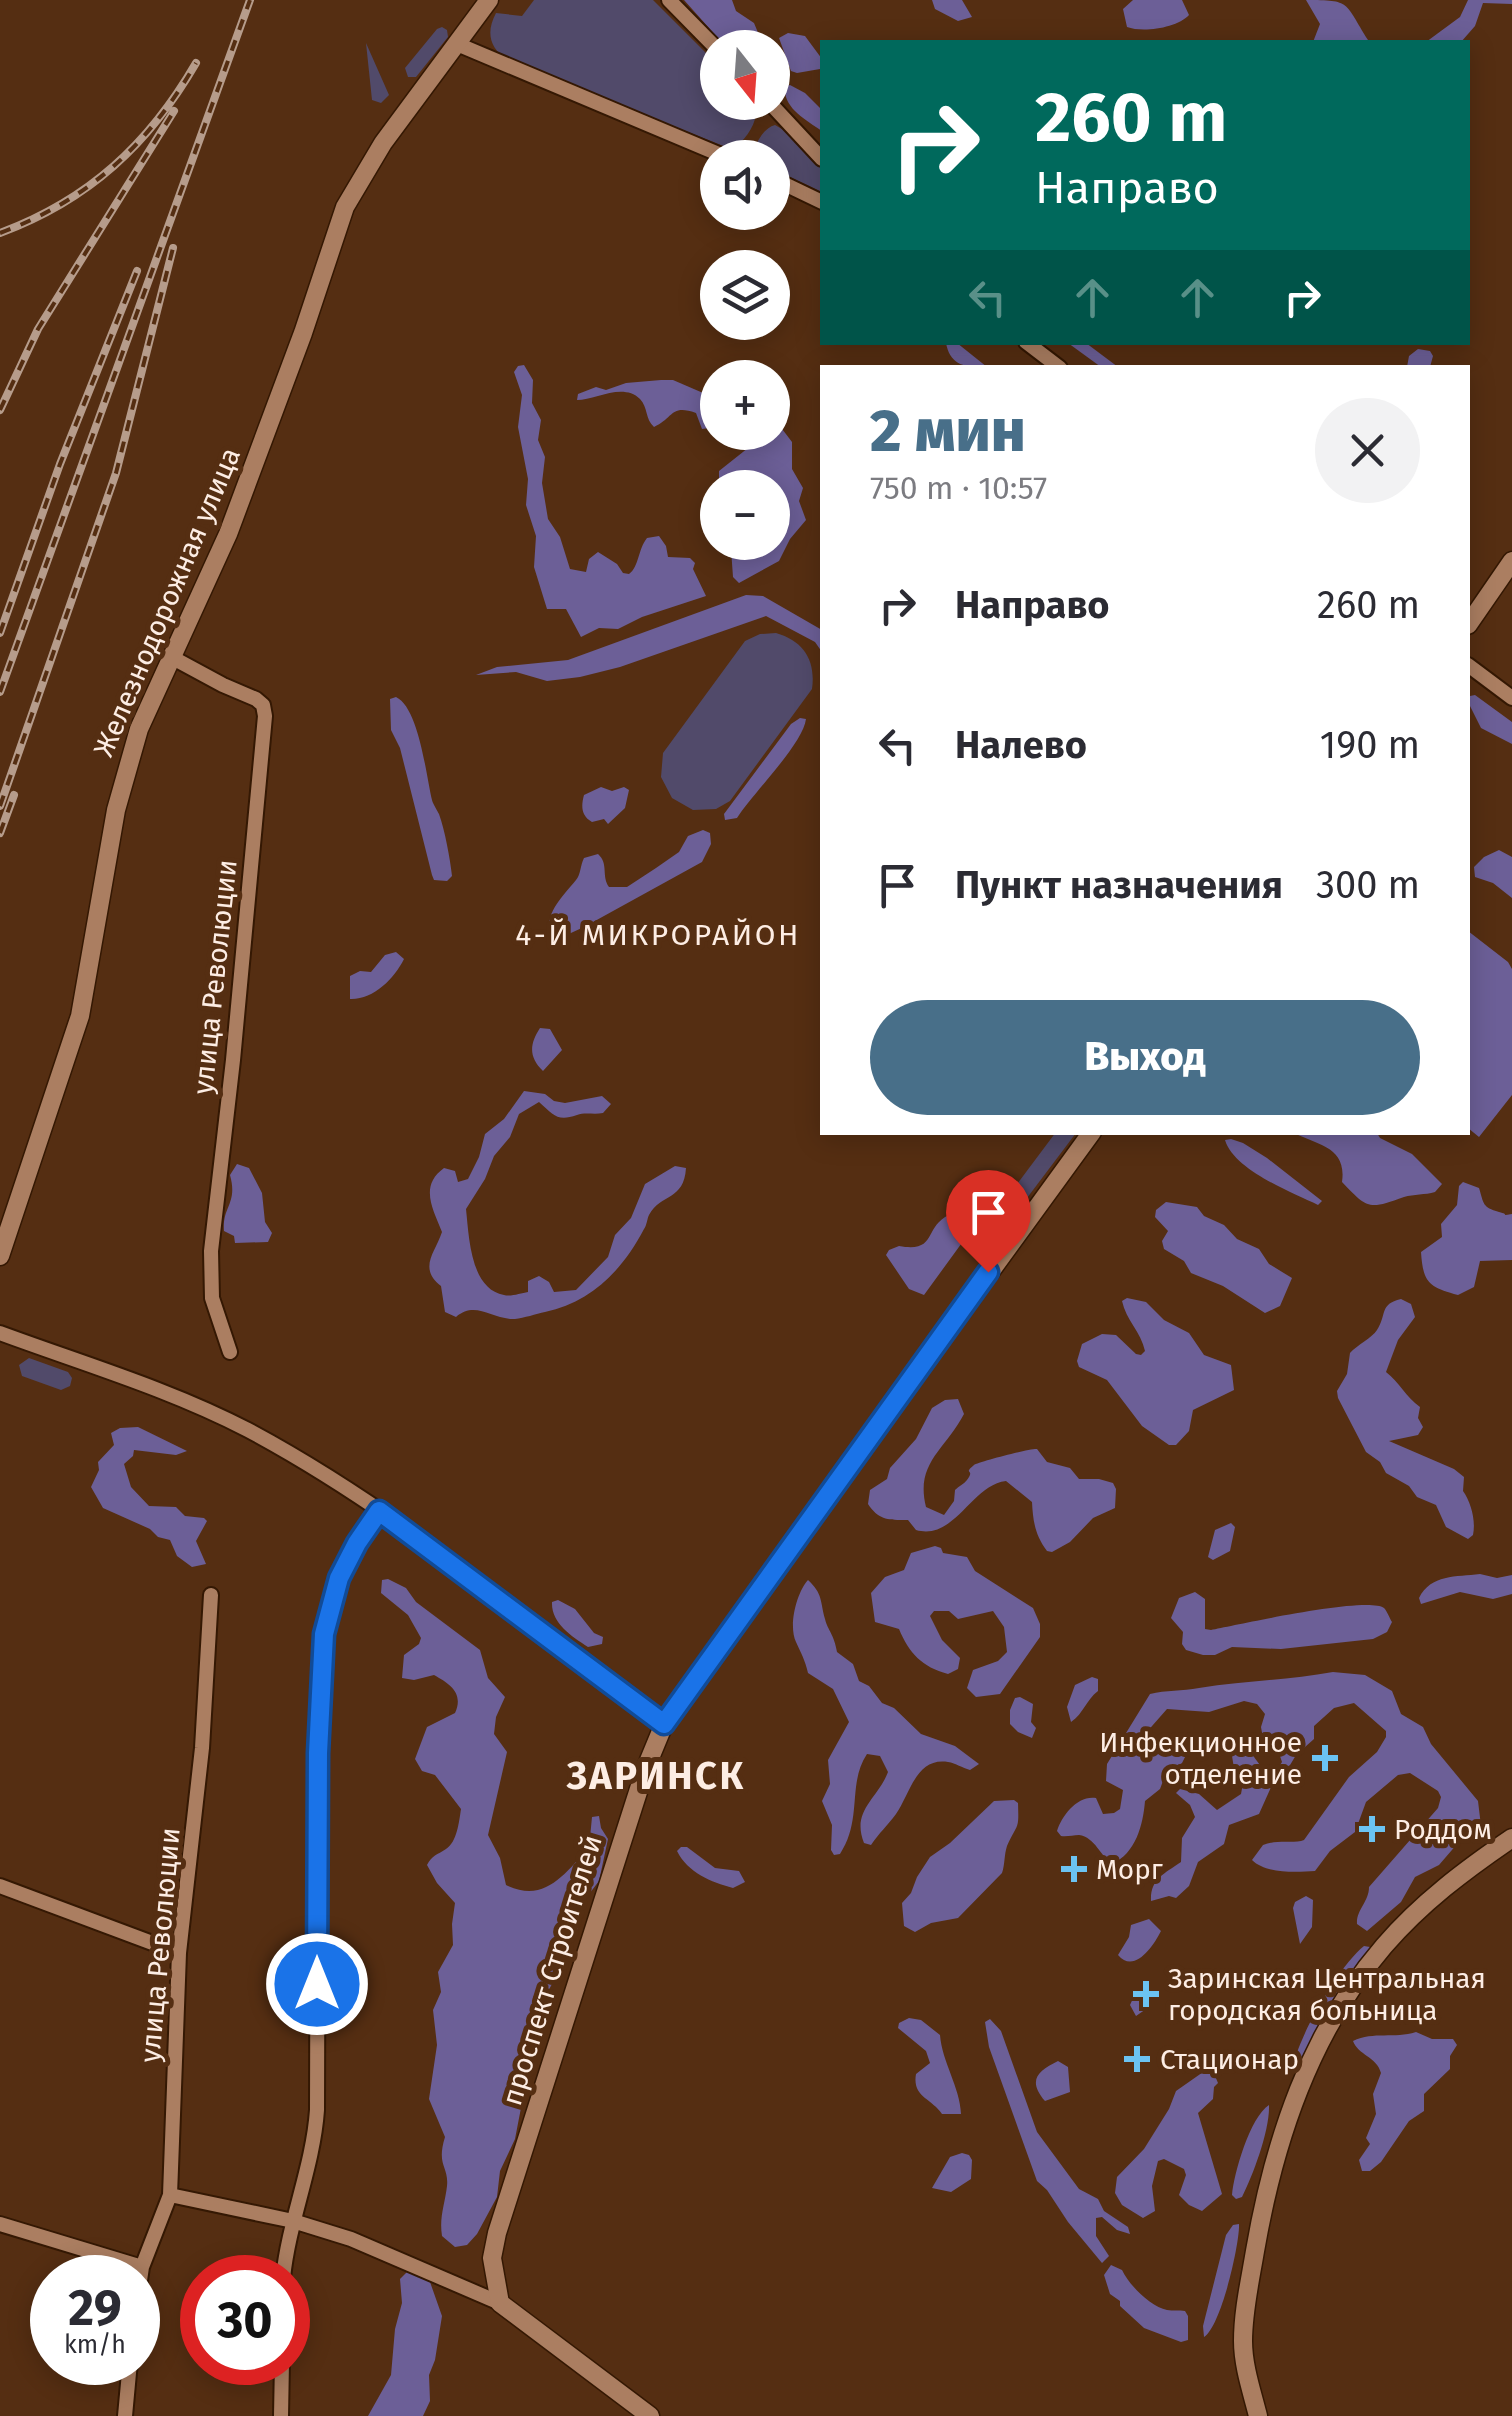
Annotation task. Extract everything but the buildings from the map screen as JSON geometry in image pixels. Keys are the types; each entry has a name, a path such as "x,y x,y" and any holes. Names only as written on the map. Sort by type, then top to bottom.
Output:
{"street":[{"name":"Железнодорожная улица","path":"0,1256 80,1016 116,810 131,749 252,470 345,206 383,143 489,0"},
{"path":"668,0 700,32"},
{"path":"457,44 700,146"},
{"path":"786,120 820,156"},
{"path":"790,187 820,201"},
{"path":"1030,345 1056,365"},
{"path":"1470,622 1512,561"},
{"name":"улица Революции","path":"173,658 256,699 265,716 211,1252 212,1298 230,1352"},
{"path":"1470,666 1512,698"},
{"name":"проспект Строителей","path":"500,2303 492,2258 497,2233 582,1976 626,1824 664,1724 794,1538 1090,1135"},
{"path":"0,1333 152,1386 280,1449 379,1511 664,1724"},
{"path":"287,2255 292,2221 314,2147 317,2110 318,1753 324,1634 339,1578 379,1511"},
{"name":"улица Революции","path":"147,2255 170,2195 179,1953 202,1748 211,1595"},
{"path":"1258,2416 1243,2345 1244,2319 1270,2170 1308,2065 1329,2026 1386,1944 1462,1872 1512,1838"},
{"path":"0,1886 179,1953"},
{"path":"170,2195 292,2221 351,2240 500,2303 650,2416"},
{"path":"0,2224 102,2255"},
{"path":"125,2416 128,2385"},
{"path":"281,2416 282,2385"}],"shaded area":[{"path":"534,0 653,0 700,47 700,120 754,120 749,132 742,140 708,140 507,60 493,44 493,20 496,13 522,16"},
{"path":"684,0 732,0 736,11 754,23 757,30 711,30"},
{"path":"932,0 962,0 972,17 958,21 935,9"},
{"path":"1133,0 1182,0 1189,15 1160,28 1127,27 1123,9"},
{"path":"1306,0 1345,6 1368,40 1314,40 1320,24"},
{"path":"1468,0 1512,0 1512,4 1483,3 1475,26 1463,40 1429,40 1460,17"},
{"path":"442,27 448,37 416,77 408,77 405,68"},
{"path":"790,33 805,36 820,56 820,69 791,71"},
{"path":"366,43 389,95 381,103 372,100"},
{"path":"790,85 820,108 820,130 803,118 792,107"},
{"path":"775,125 789,133 820,164 820,191 790,177 790,140 760,138"},
{"path":"946,345 960,345 984,365 960,364"},
{"path":"1071,345 1089,345 1115,365 1098,365"},
{"path":"1418,349 1430,351 1433,356 1431,365 1407,365 1409,356"},
{"path":"524,365 533,380 532,403 541,420 538,440 545,457 542,483 548,519 560,537 570,569 586,572 589,559 598,552 629,574 647,538 659,536 668,557 690,558 695,563 693,569 706,596 618,629 599,628 581,637 566,609 547,609 534,567 536,536 526,505 528,479 518,427 522,395 514,372"},
{"path":"673,380 700,392 700,424 696,413 681,410 654,427 640,399 626,392 577,400 578,394 596,387 606,390 626,383"},
{"path":"790,439 792,469 803,488 799,501 806,520 790,539 790,470 720,470 745,450 790,450"},
{"path":"732,560 780,560 739,583 733,577"},
{"path":"746,595 763,596 820,629 820,649 815,642 766,616 580,677 547,681 516,672 476,675 497,667 568,660"},
{"path":"776,633 794,641 806,654 812,670 812,689 730,801 716,809 693,810 672,798 661,777 663,753 745,641 760,634"},
{"path":"1475,695 1512,722 1512,744 1481,728 1470,706 1470,696"},
{"path":"396,697 416,728 432,801 447,845 452,876 447,881 434,880 432,875 400,748 391,730 390,699"},
{"path":"806,719 803,729 787,755 737,818 725,820 724,814 791,724"},
{"path":"601,787 629,790 625,808 608,824 604,819 592,822 583,810 584,795"},
{"path":"703,830 710,833 711,844 702,862 584,927 560,938 548,936 552,912 578,878 584,858 598,854 609,887 627,887 679,852 688,836"},
{"path":"1499,850 1512,857 1512,898 1493,883 1475,877 1474,867"},
{"path":"1470,933 1512,969 1512,1095 1479,1137 1470,1130"},
{"path":"396,952 404,959 389,981 367,996 350,999 350,976 360,971 371,972 385,955"},
{"path":"540,1028 550,1029 562,1050 543,1071 532,1051"},
{"path":"524,1091 545,1094 565,1103 602,1096 611,1104 603,1113 565,1118 556,1116 539,1102 519,1114 510,1137 494,1156 466,1209 473,1260 484,1283 493,1291 507,1295 528,1292 528,1281 539,1276 549,1282 554,1292 576,1290 608,1257 615,1235 631,1218 645,1184 675,1166 686,1168 684,1179 677,1192 654,1208 615,1271 577,1301 519,1318 507,1319 477,1310 456,1317 445,1312 441,1286 430,1273 430,1260 442,1232 430,1198 432,1182 444,1168 455,1171 458,1182 468,1179 485,1134 504,1119"},
{"path":"1054,1135 1074,1135 1027,1198 1009,1195"},
{"path":"1298,1135 1378,1135 1412,1154 1442,1184 1435,1192 1369,1205 1342,1182 1340,1161 1321,1145"},
{"path":"1231,1139 1267,1158 1322,1201 1318,1205 1251,1170 1230,1151 1225,1140"},
{"path":"237,1164 249,1168 262,1193 265,1222 272,1233 268,1242 235,1243 234,1236 224,1231 232,1192 230,1175"},
{"path":"1463,1182 1479,1188 1489,1208 1512,1214 1512,1260 1480,1261 1474,1287 1458,1295 1429,1282 1421,1252 1442,1237 1441,1224 1457,1205"},
{"path":"1166,1202 1197,1207 1237,1239 1259,1249 1269,1264 1292,1278 1280,1306 1265,1313 1223,1286 1191,1273 1184,1261 1164,1249 1162,1241 1168,1231 1155,1217 1156,1210"},
{"path":"972,1209 984,1210 979,1228 964,1240 924,1295 909,1289 886,1255 889,1250 920,1246 941,1220"},
{"path":"1127,1298 1146,1302 1164,1320 1189,1333 1204,1355 1231,1365 1234,1390 1193,1410 1189,1431 1176,1445 1169,1445 1142,1426 1107,1380 1079,1367 1077,1361 1082,1344 1102,1334 1116,1335 1136,1354 1145,1351 1124,1308 1122,1301"},
{"path":"1401,1299 1411,1304 1415,1317 1398,1340 1386,1372 1420,1407 1418,1418 1423,1427 1418,1435 1389,1441 1464,1477 1463,1491 1474,1524 1473,1535 1468,1539 1446,1527 1436,1505 1417,1497 1366,1452 1338,1398 1350,1353 1375,1333 1389,1304"},
{"path":"29,1358 68,1372 72,1378 70,1386 61,1390 22,1376 19,1365"},
{"path":"958,1399 964,1414 928,1468 926,1507 944,1515 954,1501 955,1490 967,1480 974,1465 1037,1449 1047,1462 1070,1468 1079,1479 1113,1483 1115,1508 1093,1518 1070,1542 1052,1552 1047,1551 1037,1533 1032,1502 1006,1481 983,1492 942,1528 916,1530 908,1520 876,1514 868,1504 870,1490 887,1479 890,1468 916,1439 932,1408 945,1400"},
{"path":"138,1427 187,1451 176,1455 134,1450 124,1464 131,1487 149,1506 176,1507 185,1516 207,1521 196,1541 206,1564 192,1567 177,1556 170,1540 103,1508 91,1487 99,1470 98,1462 114,1445 111,1433"},
{"path":"1231,1523 1235,1527 1230,1551 1213,1560 1208,1557 1215,1530"},
{"path":"935,1546 943,1553 967,1557 975,1571 1033,1608 1040,1624 1040,1637 1000,1694 976,1697 967,1688 973,1670 998,1661 1007,1652 1004,1627 993,1611 958,1619 949,1611 934,1611 930,1616 942,1640 960,1658 958,1669 948,1674 918,1658 899,1629 875,1622 871,1593 885,1577 904,1570 911,1553"},
{"path":"1480,1574 1497,1578 1512,1575 1512,1594 1493,1599 1460,1592 1421,1604 1419,1598 1424,1590 1437,1581"},
{"path":"382,1580 406,1588 416,1602 480,1650 488,1678 505,1697 494,1734 507,1752 488,1835 500,1858 506,1885 532,1891 562,1876 589,1848 592,1817 599,1816 608,1839 599,1881 583,1902 578,1928 553,1965 552,1984 541,2004 515,2139 500,2171 497,2197 477,2234 467,2245 455,2247 442,2236 447,2186 442,2160 445,2137 429,2099 437,2045 433,2010 441,1992 438,1972 453,1945 455,1903 427,1865 453,1842 461,1809 435,1775 422,1771 415,1759 427,1727 455,1713 458,1700 450,1686 434,1675 414,1680 402,1678 404,1655 421,1638 408,1615 381,1593"},
{"path":"808,1580 819,1594 837,1652 853,1664 859,1681 921,1734 955,1746 979,1764 970,1770 948,1762 928,1765 871,1845 864,1843 861,1832 863,1813 888,1772 880,1756 867,1754 858,1777 847,1841 840,1854 834,1855 832,1825 822,1801 830,1784 828,1760 849,1722 833,1689 808,1673 794,1635 795,1609"},
{"path":"1195,1592 1205,1599 1205,1629 1211,1630 1300,1613 1372,1605 1384,1608 1392,1622 1387,1632 1373,1639 1281,1649 1232,1647 1215,1655 1203,1655 1186,1650 1183,1632 1171,1618 1179,1598"},
{"path":"558,1600 575,1609 594,1633 603,1637 602,1644 588,1647 563,1628 553,1610 552,1602"},
{"path":"1333,1672 1365,1675 1392,1691 1401,1714 1423,1727 1431,1744 1478,1801 1481,1826 1464,1836 1439,1865 1415,1877 1401,1902 1367,1931 1357,1924 1369,1887 1438,1808 1441,1797 1410,1773 1398,1775 1366,1802 1355,1832 1330,1851 1315,1871 1273,1870 1252,1860 1263,1845 1304,1840 1349,1777 1377,1752 1386,1731 1354,1703 1334,1708 1314,1726 1314,1739 1272,1785 1259,1814 1229,1825 1224,1844 1198,1862 1189,1886 1176,1898 1151,1901 1156,1882 1181,1862 1182,1838 1195,1817 1190,1805 1176,1793 1180,1789 1199,1794 1217,1810 1241,1794 1243,1783 1234,1768 1230,1744 1244,1746 1273,1776 1282,1762 1264,1744 1261,1727 1265,1714 1257,1704 1244,1701 1209,1712 1167,1709 1145,1734 1149,1744 1183,1747 1188,1751 1182,1763 1166,1773 1160,1789 1145,1801 1137,1837 1120,1859 1112,1864 1089,1839 1061,1836 1057,1831 1067,1813 1083,1800 1096,1798 1103,1814 1120,1809 1123,1790 1106,1781 1107,1764 1150,1694"},
{"path":"1092,1677 1098,1679 1098,1691 1071,1722 1067,1707 1075,1685"},
{"path":"1015,1698 1033,1704 1031,1722 1036,1728 1032,1738 1010,1724 1010,1710"},
{"path":"994,1801 1018,1803 1018,1823 1007,1846 1002,1873 958,1918 931,1923 915,1932 904,1926 902,1903 930,1857"},
{"path":"687,1847 715,1868 739,1871 745,1882 733,1888 701,1875 682,1859 677,1851"},
{"path":"1306,1896 1313,1900 1312,1927 1300,1944 1293,1908 1295,1902"},
{"path":"1149,1919 1161,1931 1158,1937 1137,1960 1124,1960 1118,1955 1131,1925"},
{"path":"1364,1946 1370,1947 1368,1953 1300,2061 1294,2063 1322,2000"},
{"path":"1144,1985 1152,1996 1149,2007 1136,2016 1130,2005"},
{"path":"909,2018 921,2020 940,2035 961,2114 942,2114 917,2088 916,2074 930,2063 926,2051 898,2028 899,2023"},
{"path":"990,2019 1001,2031 1037,2132 1079,2189 1098,2199 1104,2211 1128,2227 1130,2234 1117,2230 1102,2217 1096,2218 1096,2236 1109,2256 1102,2263 1037,2181 989,2047 985,2022"},
{"path":"1416,2032 1432,2039 1453,2039 1457,2045 1450,2056 1450,2069 1424,2094 1424,2111 1409,2121 1381,2162 1370,2171 1362,2171 1359,2160 1370,2144 1366,2138 1376,2114 1373,2094 1381,2073 1353,2041"},
{"path":"1058,2061 1068,2067 1070,2092 1045,2101 1037,2087 1037,2077"},
{"path":"1206,2070 1213,2071 1218,2083 1213,2099 1198,2113 1222,2194 1202,2211 1189,2205 1179,2195 1186,2175 1184,2169 1164,2159 1158,2161 1152,2186 1155,2211 1143,2218 1122,2205 1115,2193 1117,2177 1144,2149 1176,2091"},
{"path":"1269,2105 1256,2165 1242,2197 1236,2199 1232,2195 1233,2185 1244,2146 1255,2121"},
{"path":"962,2153 972,2160 971,2179 951,2192 932,2188 950,2157"},
{"path":"1239,2224 1223,2302 1204,2337 1203,2326 1226,2235 1233,2225"},
{"path":"1111,2265 1122,2270 1154,2305 1185,2311 1188,2340 1181,2342 1144,2328 1120,2306 1120,2301 1110,2294 1104,2275"},
{"path":"408,2271 430,2282 442,2316 429,2375 430,2401 423,2416 368,2416 391,2375 402,2303 400,2279"}],"railway":[{"path":"0,692 250,0"},
{"path":"0,233 62,204 114,166 158,119 196,63"},
{"path":"0,410 38,329 174,111"},
{"path":"0,806 116,473 173,248"},
{"path":"0,633 60,464 137,271"},
{"path":"0,833 14,795"}],"place":[{"name":"Инфекционное отделение","path":"1325,1758"},
{"name":"Роддом","path":"1372,1829"},
{"name":"Морг","path":"1074,1869"},
{"name":"Заринская Центральная городская больница","path":"1146,1994"},
{"name":"Стационар","path":"1137,2059"}],"district":[{"name":"4-Й МИКРОРАЙОН","path":"658,935"},
{"name":"ЗАРИНСК","path":"656,1776"}],"route":[{"path":"317,1984 318,1753 324,1634 339,1578 379,1511 664,1724 988,1272"}]}
